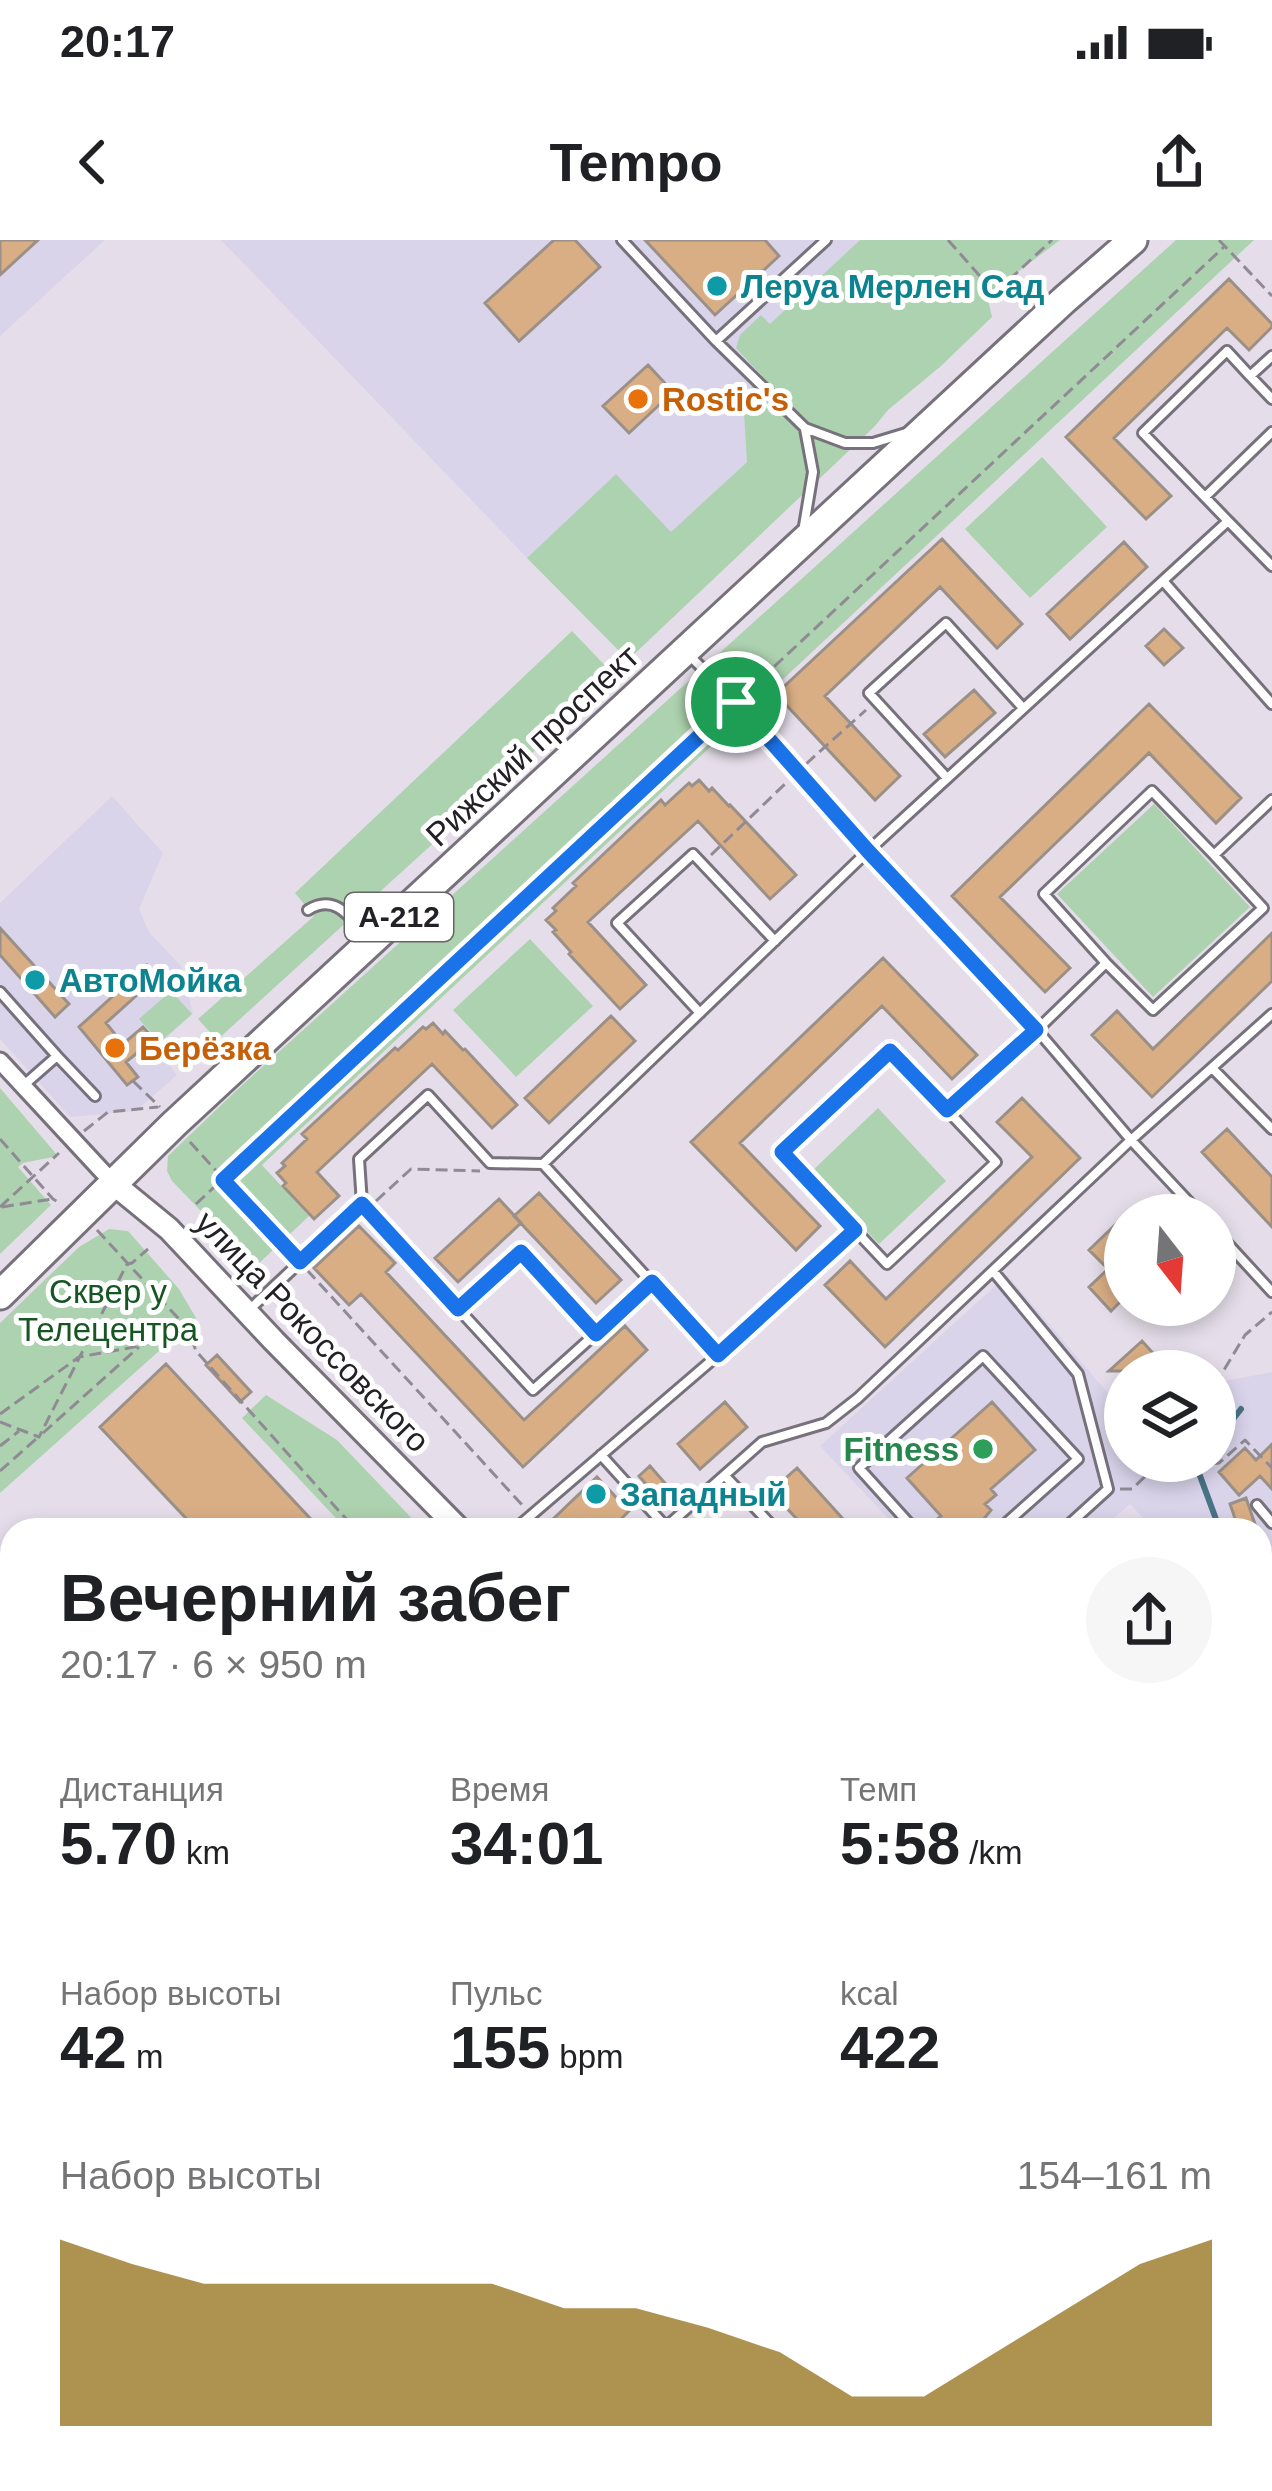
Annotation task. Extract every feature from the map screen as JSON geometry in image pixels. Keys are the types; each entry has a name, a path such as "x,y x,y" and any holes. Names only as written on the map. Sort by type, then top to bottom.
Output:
{"highway":[{"name":"Рижский проспект","path":"1064,300 1102,240"},
{"name":"Рижский проспект","path":"0,1295 174,1124 1133,240"}],"main road":[{"name":"улица Рокоссовского","path":"114,1184 169,1229 448,1518"}],"street":[{"path":"0,1061 114,1184"}],"lane":[{"path":"622,240 805,428 845,442 873,442 925,428"},
{"path":"716,341 826,240"},
{"path":"1272,399 1227,351 1144,433 1272,566"},
{"path":"1250,376 1272,356"},
{"path":"800,544 813,472 805,428"},
{"path":"1205,497 1272,432"},
{"path":"652,1282 532,1390 364,1207 359,1159 428,1095 490,1163 543,1164 868,851 1228,521"},
{"path":"1164,582 1272,704"},
{"path":"947,778 869,693 946,623 1024,708"},
{"path":"686,652 1181,1194"},
{"path":"1152,791 1214,855 1263,908 1154,1010 1043,894 1152,791"},
{"path":"1214,855 1272,800"},
{"path":"700,1013 616,922 694,854 775,941"},
{"path":"308,910 318,904 337,905 373,941"},
{"path":"947,1110 1106,963"},
{"path":"0,992 95,1096"},
{"path":"677,1518 762,1442 826,1423 858,1399 1131,1140 1272,1014"},
{"path":"890,1051 947,1110 996,1162 887,1264 782,1152 890,1051"},
{"path":"23,1086 58,1056"},
{"path":"1213,1069 1272,1129"},
{"path":"543,1164 718,1355"},
{"path":"247,1312 364,1207"},
{"path":"528,1518 855,1230"},
{"path":"458,1309 521,1252 596,1334"},
{"path":"1236,1253 1272,1292"},
{"path":"993,1271 1078,1374 1108,1489 1077,1518"},
{"path":"904,1518 859,1468 983,1356 1078,1459 1012,1518"},
{"path":"601,1455 657,1518"},
{"path":"725,1476 765,1518"},
{"path":"1256,1505 1268,1518"}],"path":[{"path":"948,240 995,292 1052,240"},
{"path":"1219,240 1272,296"},
{"path":"196,1204 1225,246"},
{"path":"0,1207 108,1112 160,1107 133,1081"},
{"path":"174,1124 531,1515"},
{"path":"0,1139 53,1199 81,1216 188,1329 196,1351 345,1518"},
{"path":"364,1207 411,1169 481,1172"},
{"path":"0,1207 53,1199"},
{"path":"39,1437 127,1264 148,1249"},
{"path":"1236,1350 1245,1335 1272,1312"},
{"path":"0,1414 79,1357 140,1346 188,1329"},
{"path":"0,1471 140,1346"},
{"path":"0,1422 39,1437"},
{"path":"0,1446 21,1430"},
{"path":"1236,1448 1245,1440 1272,1468"},
{"path":"1108,1489 1132,1489 1139,1482"}],"shaded area":[{"path":"0,240 105,240 0,336"},
{"path":"221,240 926,240 741,407 771,439 671,533 616,475 527,558"},
{"path":"112,796 163,853 139,909 149,932 181,966 193,1014 155,1048 177,1075 136,1111 70,1117 0,1039 0,903"},
{"path":"1007,1275 1104,1388 1104,1482 1236,1482 1236,1379 1272,1372 1272,1518 1143,1518 1130,1504 1114,1518 888,1518 820,1446"}],"green space":[{"path":"860,240 1060,240 987,295 992,317 888,410 628,660 527,558 616,474 671,532 747,462 743,396 762,376 736,348 740,335 761,315 770,324"},
{"path":"1176,240 1254,240 262,1165 309,1216 255,1267 172,1181 168,1156"},
{"path":"1042,457 1107,527 1030,598 965,529"},
{"path":"572,631 616,677 217,1040 198,1019 314,916 295,893"},
{"path":"1154,804 1250,907 1153,997 1057,894"},
{"path":"530,939 593,1006 516,1077 453,1010"},
{"path":"171,991 192,1014 160,1042 139,1019"},
{"path":"0,1088 58,1156 18,1167 51,1205 0,1254"},
{"path":"878,1108 946,1181 879,1244 811,1172"},
{"name":"Сквер у Телецентра","path":"109,1229 128,1231 179,1289 196,1318 0,1493 0,1323 79,1247"},
{"path":"266,1395 337,1440 412,1518 336,1518 242,1418"}],"building":[{"path":"0,240 38,240 0,275"},
{"path":"554,240 575,240 600,267 519,341 485,303"},
{"name":"Леруа Мерлен Сад","path":"645,240 765,240 779,256 715,315"},
{"path":"1229,279 1272,327 1249,350 1227,328 1114,438 1171,496 1146,519 1066,437"},
{"name":"Rostic's","path":"648,365 673,392 629,433 603,406"},
{"path":"942,539 1022,624 997,648 940,587 825,696 900,776 875,800 776,694"},
{"path":"1124,542 1147,567 1070,639 1047,614"},
{"path":"1164,629 1183,648 1164,665 1146,646"},
{"path":"974,690 995,713 945,757 924,734"},
{"path":"1149,704 1241,798 1216,823 1149,753 1000,897 1070,968 1045,992 952,896"},
{"path":"699,780 730,805 796,875 770,899 698,821 588,922 646,985 620,1009 569,954 546,920 576,886 573,883 661,800 665,805"},
{"name":"АвтоМойка","path":"0,928 69,1004 55,1017 0,955"},
{"path":"1272,933 1272,981 1152,1097 1092,1035 1117,1011 1153,1049"},
{"path":"883,958 977,1055 952,1079 882,1006 740,1143 820,1226 796,1250 691,1142"},
{"path":"147,965 158,976 106,1023 123,1044 143,1027 154,1039 126,1062 138,1077 127,1085 79,1027"},
{"path":"611,1016 635,1041 549,1123 525,1098"},
{"path":"433,1023 465,1049 517,1105 492,1128 432,1064 317,1172 339,1196 314,1219 283,1186 286,1183 277,1173 285,1166 282,1163 307,1139 302,1134 395,1048"},
{"path":"1022,1098 1080,1158 885,1347 825,1285 850,1261 886,1299 1032,1157 997,1122"},
{"path":"1227,1129 1272,1177 1272,1227 1202,1152"},
{"path":"539,1193 621,1280 596,1303 514,1216"},
{"path":"499,1199 521,1223 458,1282 435,1258"},
{"path":"359,1226 395,1263 386,1272 524,1420 625,1326 647,1350 523,1467 361,1294 349,1305 314,1268"},
{"path":"1104,1236 1104,1265 1089,1250"},
{"path":"1104,1273 1104,1303 1089,1287"},
{"path":"217,1355 251,1392 240,1402 206,1365"},
{"path":"166,1364 310,1518 186,1518 100,1427"},
{"path":"725,1402 747,1427 700,1469 678,1444"},
{"path":"992,1402 1035,1450 991,1489 996,1495 985,1504 991,1510 985,1518 939,1518 907,1478"},
{"path":"1272,1444 1272,1489 1260,1476 1239,1495 1228,1482 1236,1482 1236,1456 1245,1448 1256,1460"},
{"path":"650,1466 670,1489 659,1499 639,1476"},
{"path":"797,1468 842,1518 796,1518 771,1491"},
{"name":"Западный","path":"597,1477 629,1511 622,1518 554,1518"},
{"path":"1246,1498 1253,1518 1235,1518 1230,1504"}],"waterway":[{"path":"1236,1415 1241,1409"},
{"path":"1202,1482 1216,1518"}],"place":[{"name":"Леруа Мерлен Сад","path":"717,286"},
{"name":"Rostic's","path":"638,399"},
{"name":"АвтоМойка","path":"35,980"},
{"name":"Берёзка","path":"115,1048"},
{"name":"Fitness","path":"983,1449"},
{"name":"Западный","path":"596,1494"}],"route":[{"path":"736,702 1036,1030 947,1110 890,1051 782,1152 855,1230 718,1355 652,1282 596,1334 521,1252 458,1309 362,1204 300,1262 223,1180 736,702"}]}
